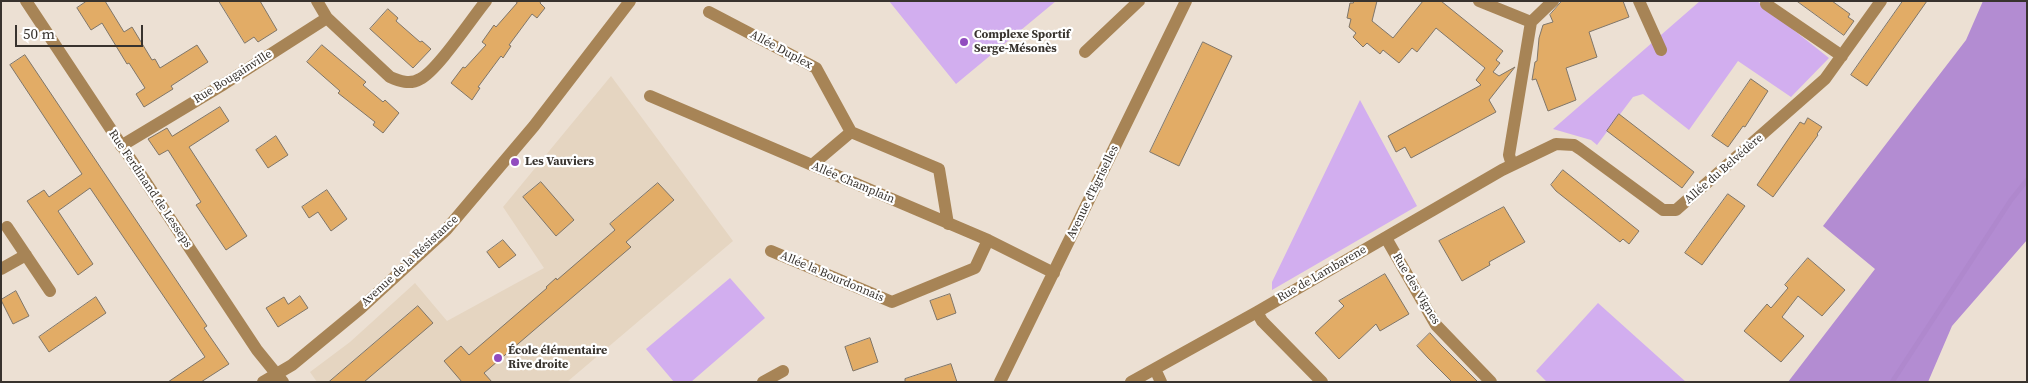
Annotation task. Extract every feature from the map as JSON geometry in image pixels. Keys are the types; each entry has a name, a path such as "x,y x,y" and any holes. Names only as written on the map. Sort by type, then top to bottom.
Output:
{"street":[{"name":"Rue Ferdinand de Lesseps","path":"26,1 257,350 280,378"},
{"path":"317,1 327,18 390,77 403,82 419,80 431,70 486,1"},
{"name":"Avenue de la Résistance","path":"263,382 280,378 292,365 361,308 446,230 534,126 630,1"},
{"path":"1085,52 1139,1"},
{"name":"Avenue d'Egriselles","path":"1000,382 1186,1"},
{"path":"1479,1 1532,22"},
{"path":"1512,165 1509,155 1532,22 1553,1"},
{"path":"1639,1 1661,50"},
{"name":"Allée du Belvédère","path":"1512,165 1556,144 1574,145 1664,210 1676,210 1825,79 1881,1"},
{"path":"1766,4 1842,56"},
{"name":"Allée Duplex","path":"709,12 816,68 850,132"},
{"name":"Rue Bougainville","path":"121,146 224,84 327,18"},
{"name":"Allée Champlain","path":"650,96 988,240 1054,273"},
{"path":"812,165 850,132 939,169 948,224"},
{"name":"Rue de Lambarene","path":"1131,382 1257,312 1512,165"},
{"path":"7,227 50,291"},
{"name":"Rue des Vignes","path":"1386,238 1436,326 1491,382"},
{"name":"Allée la Bourdonnais","path":"771,251 892,302 975,268 988,240"},
{"path":"1,269 26,255"},
{"path":"1257,312 1262,321 1322,382"},
{"path":"1154,369 1161,382"},
{"path":"763,382 784,372"}],"shaded area":[{"name":"Complexe Sportif Serge-Mésonès","path":"889,1 1056,1 956,84"},
{"path":"1700,1 1757,1 1829,58 1791,97 1738,61 1689,130 1643,94 1633,97 1597,145 1591,140 1553,129"},
{"path":"1983,1 2027,1 2027,240 1952,326 1928,382 1788,382 1875,269 1823,226 1966,40"},
{"path":"611,76 733,241 567,382 317,382 310,372 350,342 415,283 447,321 544,268 503,207"},
{"path":"1360,100 1417,206 1272,290 1272,282"},
{"path":"730,278 765,318 691,382 674,382 646,349"},
{"path":"1598,303 1686,382 1547,382 1536,371"}],"building":[{"path":"87,1 105,1 124,32 132,27 152,60 155,59 160,68 197,45 208,62 171,86 173,89 144,107 136,94 145,88 129,63 127,64 102,23 91,30 77,8"},
{"path":"219,1 260,1 277,30 258,42 254,37 245,43"},
{"path":"515,1 541,1 540,3 545,8 537,18 532,14 509,45 511,46 503,58 501,56 478,87 480,88 472,100 451,83 463,67 465,68 486,45 482,42 494,25 496,27 517,3"},
{"path":"1354,1 1377,1 1372,21 1393,38 1423,1 1441,1 1503,51 1496,60 1500,63 1493,72 1499,76 1515,67 1489,100 1496,112 1411,158 1405,147 1396,152 1388,136 1481,85 1476,80 1485,68 1436,28 1417,52 1412,48 1399,63 1383,50 1380,54 1367,43 1363,47 1353,37 1356,33 1349,27 1351,19 1347,18 1350,3"},
{"path":"1562,1 1623,1 1629,17 1589,32 1597,57 1566,68 1576,100 1548,111 1536,79 1532,80 1543,25 1553,22 1550,15"},
{"path":"1797,1 1832,1 1850,14 1848,17 1854,21 1844,35"},
{"path":"1903,1 1927,1 1867,86 1851,75"},
{"path":"388,9 398,18 396,21 431,49 413,68 370,29"},
{"path":"1203,42 1232,56 1179,166 1150,152"},
{"path":"322,45 366,82 363,85 383,102 385,100 399,113 383,133 373,125 375,122 338,93 340,91 307,62"},
{"path":"25,55 207,326 204,328 229,364 201,382 168,382 205,357 90,188 58,211 93,264 78,275 27,201 44,190 49,197 82,174 10,65"},
{"path":"1751,79 1768,91 1745,127 1743,126 1728,147 1712,136"},
{"path":"220,107 229,121 189,147 247,236 226,250 196,205 201,202 168,150 159,155 148,139 167,128 172,136"},
{"path":"1619,114 1694,172 1682,188 1607,131"},
{"path":"1808,118 1822,127 1773,197 1757,185 1800,122 1804,124"},
{"path":"276,136 288,155 268,168 256,150"},
{"path":"1563,170 1639,231 1629,244 1623,239 1620,242 1556,191 1551,185"},
{"path":"541,182 574,220 556,236 523,197"},
{"path":"658,183 674,200 626,242 631,247 484,373 492,382 462,382 444,361 461,346 469,355 547,288 556,278 557,280 615,230 610,224"},
{"path":"327,190 347,219 331,231 318,212 309,218 302,207"},
{"path":"1728,194 1745,206 1702,265 1685,253"},
{"path":"1504,207 1525,242 1489,262 1490,265 1462,281 1439,241"},
{"path":"503,240 516,255 499,268 487,252"},
{"path":"1808,258 1845,290 1822,316 1798,296 1782,317 1804,336 1781,362 1744,331 1767,304 1771,308 1788,288 1785,285"},
{"path":"1385,274 1409,314 1380,331 1376,324 1339,359 1315,333 1344,306 1339,301"},
{"path":"16,291 29,316 13,324 1,300"},
{"path":"950,294 956,313 937,320 930,301"},
{"path":"300,296 308,308 278,327 266,308 284,297 288,304"},
{"path":"96,297 106,313 49,352 39,337"},
{"path":"418,306 433,323 364,382 329,382"},
{"path":"1430,333 1478,382 1452,382 1428,358 1417,346"},
{"path":"870,338 878,362 853,371 845,347"},
{"path":"951,364 957,382 905,382 905,379"}],"waterway":[{"path":"1892,382 2011,200 2027,180"}],"place":[{"name":"Complexe Sportif Serge-Mésonès","path":"964,42"},
{"name":"Les Vauviers","path":"515,162"},
{"name":"École élémentaire Rive droite","path":"498,358"}]}
